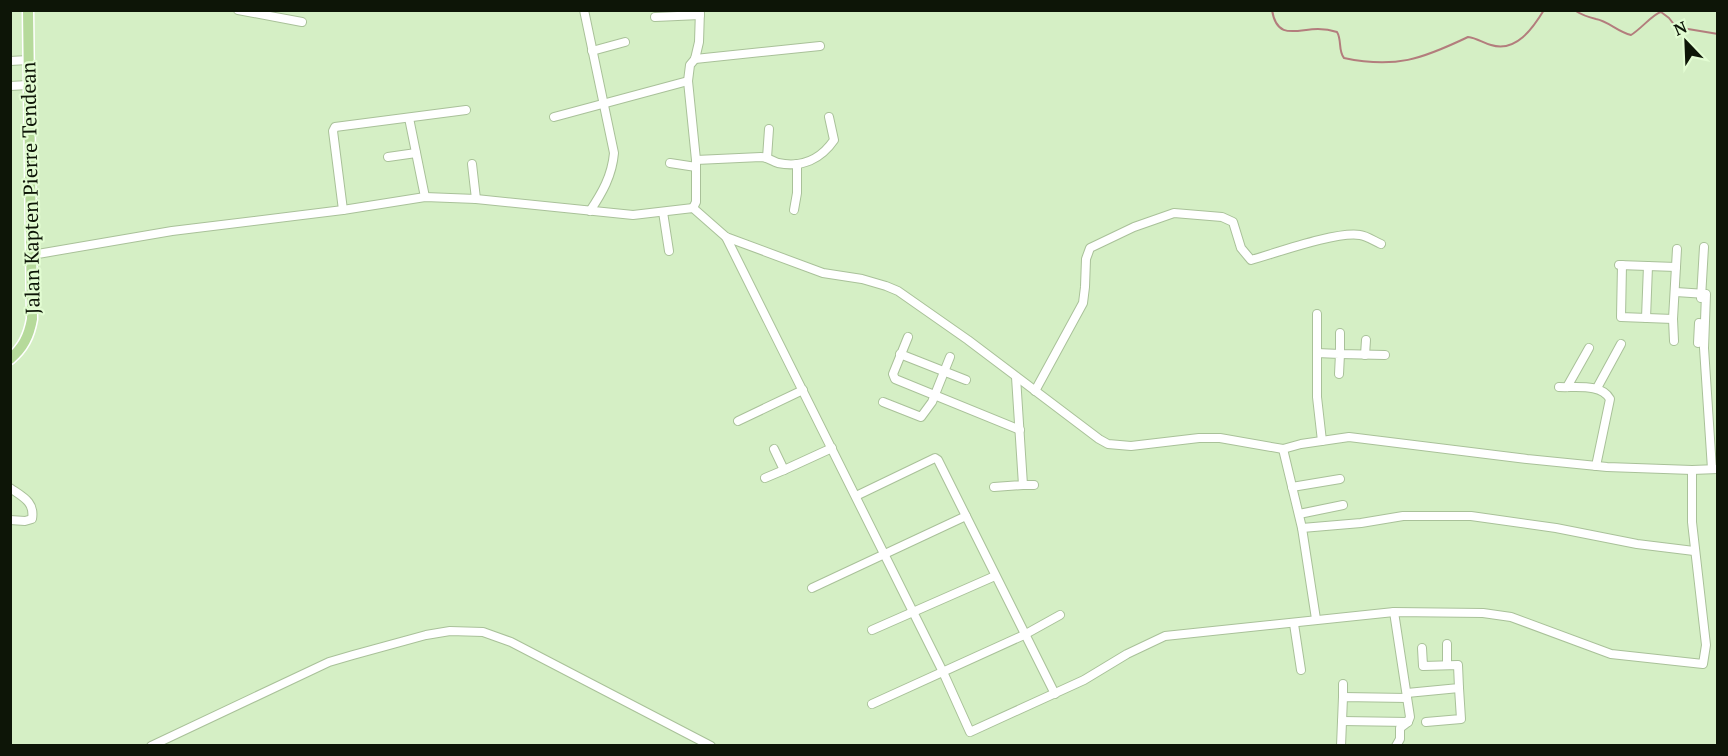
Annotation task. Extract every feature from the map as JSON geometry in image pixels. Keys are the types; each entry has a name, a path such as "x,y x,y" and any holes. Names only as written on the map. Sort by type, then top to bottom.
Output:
{"main road":[{"name":"Jalan Kapten Pierre Tendean","path":"10,359 19,352 30,332 32,319 28,10"}],"street":[{"path":"238,10 303,22"},
{"path":"584,10 612,144 613,162 605,188 590,211"},
{"path":"655,17 700,13 699,42 695,59 690,64 688,81 696,163 696,202 693,208"},
{"path":"592,51 625,42"},
{"path":"695,59 820,46"},
{"path":"10,61 28,60"},
{"path":"554,117 688,81"},
{"path":"10,86 28,85"},
{"path":"343,210 334,129 337,126 466,110"},
{"path":"670,163 766,158 779,163 797,164 812,160 825,152 834,140 829,117"},
{"path":"409,118 425,197"},
{"path":"766,158 769,129"},
{"path":"388,157 416,153"},
{"path":"472,164 477,199"},
{"path":"794,210 797,193 797,164"},
{"path":"32,255 172,231 343,210 425,197 477,199 633,215 693,208 726,237 823,273 862,279 886,286 940,319 1108,444 1131,446 1199,438 1220,438 1283,449 1349,437 1596,466 1715,469 1704,348 1706,294 1676,292"},
{"path":"663,212 669,251"},
{"path":"1035,390 1083,303 1086,259 1090,248 1134,227 1174,213 1222,216 1233,222 1241,248 1251,260 1322,239 1354,234 1362,235 1381,244"},
{"path":"726,237 944,672 970,732 1084,680 1127,654 1165,636 1294,624 1316,619 1394,612 1483,612 1511,617 1611,654 1703,664 1706,645 1694,551 1692,470"},
{"path":"1698,343 1704,247"},
{"path":"1674,341 1677,249"},
{"path":"1673,319 1621,318 1621,265 1676,267"},
{"path":"1646,318 1648,266"},
{"path":"1317,314 1317,397 1322,441"},
{"path":"1339,374 1340,333"},
{"path":"908,337 893,376 1020,430"},
{"path":"1365,355 1366,340"},
{"path":"1597,388 1621,344"},
{"path":"1589,348 1563,387 1597,388 1608,394 1610,399 1596,466"},
{"path":"1317,353 1385,355"},
{"path":"900,354 966,380"},
{"path":"883,402 919,418 927,410 935,395 950,357"},
{"path":"1016,377 1023,485"},
{"path":"738,421 803,390"},
{"path":"765,478 832,448"},
{"path":"774,449 784,470"},
{"path":"1283,449 1302,528 1316,619"},
{"path":"856,496 935,458 938,460 1055,694"},
{"path":"1292,487 1340,479"},
{"path":"994,487 1034,485"},
{"path":"10,488 28,500 33,508 32,519 10,520"},
{"path":"1299,514 1343,505"},
{"path":"812,588 966,516"},
{"path":"1302,528 1361,523 1403,516 1470,516 1556,528 1637,544 1694,551"},
{"path":"872,630 995,576"},
{"path":"1394,612 1410,717 1408,722 1400,728 1400,739 1396,746"},
{"path":"872,704 1024,635 1059,615"},
{"path":"1294,624 1301,670"},
{"path":"151,746 329,662 426,635 465,630 483,632 511,642 711,746"},
{"path":"1447,644 1447,665"},
{"path":"1422,648 1421,664 1423,666 1458,665 1461,719 1426,722"},
{"path":"1341,746 1343,684"},
{"path":"1343,697 1407,696 1459,688"},
{"path":"1342,722 1408,722"}],"waterway":[{"path":"1272,10 1278,26 1283,30 1321,29 1337,32 1344,58 1378,62 1408,60 1468,37 1500,47 1508,45 1523,37 1544,10"},
{"path":"1574,10 1631,35 1661,12 1676,27 1718,34"}]}
